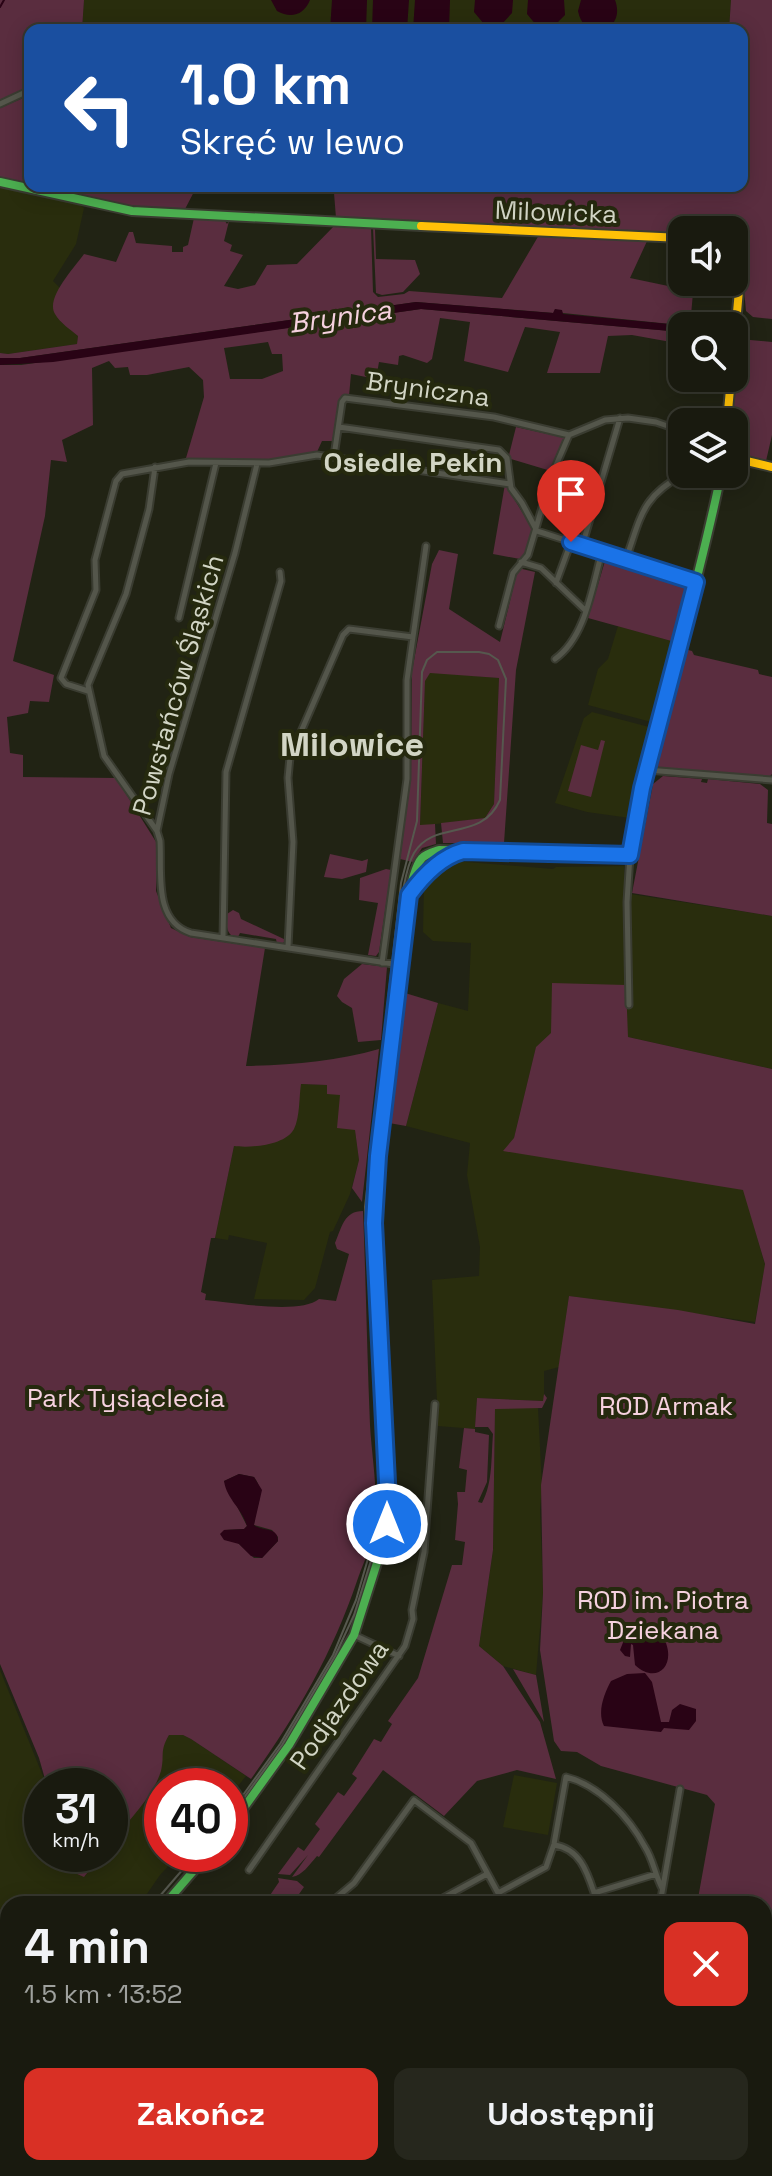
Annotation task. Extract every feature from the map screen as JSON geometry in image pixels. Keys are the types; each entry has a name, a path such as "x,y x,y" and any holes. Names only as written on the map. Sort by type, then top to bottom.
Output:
{"street":[{"path":"0,104 24,93"},
{"name":"Milowicka","path":"0,182 24,187"},
{"name":"Milowicka","path":"46,192 132,211 165,214 668,237"},
{"name":"Bryniczna","path":"334,456 345,398 494,417 569,435"},
{"path":"499,626 513,573 528,555 551,477 569,435 605,420 620,418 668,426"},
{"path":"582,546 620,418"},
{"path":"339,427 494,448 507,458 510,484 537,531 696,582"},
{"path":"88,691 66,684 61,678 96,590 95,560 118,476 189,462 257,464 317,455 510,484"},
{"path":"748,461 772,467"},
{"name":"Powstańców Śląskich","path":"179,618 216,463"},
{"name":"Powstańców Śląskich","path":"257,464 235,553 171,765 157,831 167,916 183,931 400,965"},
{"path":"155,467 149,509 126,594 88,691 104,756 157,831"},
{"path":"626,559 648,501 668,483"},
{"path":"629,1005 627,902 630,855 647,770 718,488"},
{"path":"556,583 571,542"},
{"path":"382,963 407,779 407,680 426,546"},
{"path":"555,659 574,639 602,552"},
{"path":"521,562 541,568 585,610"},
{"path":"223,938 226,772 281,581 280,572"},
{"path":"288,947 293,842 288,778 290,757 343,635 349,629 413,637"},
{"path":"647,770 772,780"},
{"path":"248,1802 289,1745 354,1635 382,1550 387,1524 374,1223 400,965 409,895 420,860 439,850 630,855"},
{"path":"409,895 444,860 463,851"},
{"name":"Podjazdowa","path":"249,1870 405,1646 413,1619 412,1610 424,1552 435,1404"},
{"path":"354,1635 399,1656"},
{"path":"498,1893 546,1867 554,1844 566,1777 583,1782 625,1818 647,1849 662,1888"},
{"path":"661,1896 680,1789"},
{"path":"339,1896 354,1883 414,1800 471,1843 500,1896"},
{"path":"554,1844 572,1850 581,1861 595,1896"},
{"path":"172,1895 192,1872"},
{"path":"447,1896 487,1874"},
{"path":"594,1893 656,1874"}],"shaded area":[{"path":"84,0 731,0 729,24 82,24"},
{"path":"0,188 79,204 84,208 76,244 53,281 59,287 60,321 78,336 77,344 0,353"},
{"path":"618,626 675,642 655,723 588,705 598,669 608,659"},
{"path":"430,672 499,678 494,804 485,818 420,826 425,680"},
{"path":"592,712 653,728 630,818 587,812 555,803 584,718"},
{"path":"454,861 553,869 624,866 624,893 772,916 772,1069 628,1037 553,983 552,1033 536,1048 514,1138 744,1190 765,1265 755,1322 569,1296 559,1367 544,1371 544,1401 477,1398 475,1429 438,1426 432,1280 479,1276 480,1247 467,1175 470,1143 406,1126 438,1003 468,1011 471,943 433,941 423,932 424,884"},
{"path":"301,1084 328,1085 340,1095 355,1129 359,1160 350,1194 330,1232 315,1288 304,1300 254,1299 267,1243 229,1235 228,1240 215,1238 234,1146"},
{"path":"495,1408 538,1408 543,1593 536,1675 503,1666 479,1646 493,1550"},
{"path":"0,1670 40,1768 24,1768 24,1872 83,1872 85,1876 88,1872 128,1872 128,1821 144,1800 144,1872 163,1872 146,1896 0,1896"},
{"path":"169,1735 183,1735 234,1768 161,1768 161,1748"},
{"path":"514,1775 557,1783 548,1835 503,1827"}],"green space":[{"path":"0,0 84,0 82,24 24,24 24,90 0,100"},
{"path":"731,0 772,0 772,319 753,317 746,311 748,216 668,216 668,232 336,218 332,192 748,192 748,24 729,24"},
{"path":"24,98 24,186 0,180 0,108"},
{"path":"51,192 194,192 184,211 114,205"},
{"path":"194,218 225,221 227,224 229,221 224,241 232,245 230,251 243,255 224,286 238,289 255,285 267,265 297,264 335,225 371,227 373,292 378,297 409,291 502,298 539,235 648,239 630,278 668,286 668,296 693,296 691,312 668,312 668,324 563,313 555,309 554,313 416,302 20,358 0,358 0,353 77,344 78,336 60,320 53,307 57,291 84,254 116,262 129,232 133,232 136,243 172,246 172,252 183,252 183,247 188,245"},
{"path":"373,228 401,228 375,229 376,259 415,260 420,274 403,292 376,293"},
{"name":"Park Tysiąclecia","path":"421,309 668,331 668,341 632,335 608,336 600,373 547,373 560,332 525,327 508,372 464,361 470,322 440,318 432,359 427,363 403,355 399,356 398,365 379,362 376,379 351,374 349,396 342,399 332,441 322,441 317,452 267,460 186,458 204,397 203,380 189,367 130,375 128,367 115,368 109,361 92,368 93,425 62,440 67,462 51,460 45,516 13,661 54,675 49,702 30,701 28,713 7,717 10,753 23,755 23,777 116,778 158,845 156,891 171,928 190,937 265,948 246,1066 314,1062 379,1049 362,1202 352,1188 359,1160 355,1130 337,1128 340,1095 327,1094 327,1085 301,1084 297,1119 289,1135 266,1145 234,1146 201,1292 206,1294 205,1300 265,1306 297,1306 319,1299 336,1301 349,1254 337,1249 335,1243 348,1217 363,1211 370,1425 376,1494 370,1546 324,1660 298,1708 251,1779 248,1768 234,1768 183,1735 169,1735 163,1750 161,1768 144,1768 144,1802 128,1822 128,1768 42,1768 0,1664 0,365 21,365","holes":["268,342 272,354 282,354 283,371 262,379 230,379 224,348","239,1474 254,1477 260,1489 254,1525 272,1530 278,1537 278,1541 262,1558 254,1558 224,1530 244,1529 247,1526 224,1481"]},
{"path":"748,340 772,342 772,435 766,461 748,457 748,408 732,408 734,392 748,392"},
{"path":"516,427 566,438 551,471 511,459 509,455"},
{"path":"505,484 535,533 520,559 493,554"},
{"path":"439,550 458,554 449,609 500,642 518,568 535,572 516,670 504,843 443,843 441,823 485,818 494,804 499,678 430,673 425,681 420,825 435,824 436,844 422,848 413,862 400,859 411,777 412,671 432,564"},
{"path":"605,561 688,586 675,642 588,618"},
{"path":"684,649 692,651 694,655 758,670 759,674 772,677 772,774 769,777 657,770 651,767 677,673 681,672 683,664 679,661"},
{"path":"601,740 605,741 591,797 568,791 581,745 598,750"},
{"path":"663,776 702,779 701,782 707,783 708,779 760,784 768,790 767,823 772,824 772,916 632,893 653,784"},
{"path":"330,854 362,861 368,859 366,872 342,879 324,877"},
{"path":"391,870 379,952 376,956 368,955 378,903 359,900 360,878"},
{"path":"233,910 239,913 241,919 286,940 277,944 276,939 240,933 237,939 233,937 229,932 227,914"},
{"path":"362,964 387,967 381,1040 358,1042 352,1008 337,996 344,979"},
{"path":"552,983 626,985 628,1037 772,1069 772,1896 698,1896 715,1804 707,1795 601,1766 577,1752 561,1751 554,1741 540,1650 543,1593 541,1485 569,1296 755,1324 765,1264 743,1190 503,1151 514,1138 536,1047 551,1033"},
{"path":"405,993 438,1003 406,1126 389,1123"},
{"path":"544,1394 547,1398 542,1408 495,1409 493,1550 479,1646 503,1666 540,1722 556,1779 517,1770 477,1781 444,1816 383,1770 319,1857 296,1876 292,1877 308,1855 290,1875 278,1874 298,1847 304,1851 320,1829 315,1824 338,1792 344,1796 357,1778 352,1774 374,1739 381,1742 392,1724 388,1721 418,1678 452,1565 462,1565 465,1542 455,1540 457,1492 465,1492 467,1470 459,1468 464,1428 489,1435 487,1482 478,1502 482,1503 488,1487 493,1434 488,1427 475,1427 477,1398 543,1401"},
{"path":"513,1669 536,1675 544,1722"},
{"path":"278,1878 297,1881 304,1887 298,1896 269,1896 279,1882"}],"water":[{"path":"271,0 310,0 301,12 292,15 277,11"},
{"path":"332,0 367,0 366,24 330,24"},
{"path":"373,0 409,0 407,24 372,24"},
{"path":"415,0 450,0 449,24 413,24"},
{"path":"475,0 513,0 512,13 502,24 484,24 474,12"},
{"path":"528,0 564,0 565,15 556,24 535,24 527,14"},
{"path":"581,0 615,0 617,11 612,24 585,24 578,11"},
{"name":"Brynica","path":"416,302 553,313 555,309 562,310 563,314 668,324 668,331 421,309 53,362 0,365 0,358 20,358"},
{"path":"239,1474 254,1477 262,1490 254,1525 273,1531 277,1536 278,1541 262,1558 251,1556 239,1544 224,1540 220,1534 224,1530 244,1529 247,1526 224,1481"},
{"path":"650,1638 666,1643 668,1652 665,1666 656,1673 642,1671 635,1665 633,1645 630,1657 620,1650 624,1640 636,1643"},
{"path":"645,1673 652,1682 661,1722 669,1722 672,1710 680,1704 696,1709 696,1721 689,1730 664,1728 661,1732 604,1726 601,1709 611,1681 627,1674"}],"waterway":[{"path":"0,7 4,0"}],"tram line":[{"path":"248,1788 280,1744 333,1655 356,1600 376,1531 379,1481 365,1207 401,883 417,821 422,672 427,660 437,652 489,654 498,660 506,679 500,800 492,813 481,822 433,836 423,843 414,853 402,895 367,1208 381,1481 377,1541 354,1615 335,1656 282,1745 248,1792"},
{"path":"160,1896 181,1872"}],"traffic: fast":[{"path":"0,182 24,187"},
{"path":"46,192 132,211 421,226"},
{"path":"395,1014 407,908 416,869 422,858 439,850 630,855 718,488"},
{"path":"412,891 444,860 460,852"},
{"path":"248,1802 289,1745 354,1635 384,1541 388,1502 383,1406"},
{"path":"172,1896 193,1872"}],"traffic: slow":[{"path":"421,226 668,237"},
{"path":"737,312 738,296"},
{"path":"728,408 730,392"},
{"path":"748,461 772,467"}],"traffic: jam":[{"path":"383,1406 375,1263 376,1183 395,1014"}],"district":[{"name":"Osiedle Pekin","path":"413,462"},
{"name":"Milowice","path":"352,744"}],"route":[{"path":"387,1524 374,1223 378,1156 409,895 444,860 463,851 630,855 642,788 696,582 571,542"}],"park label":[{"name":"ROD Armak","path":"666,1406"},
{"name":"ROD im. Piotra Dziekana","path":"663,1615"}]}
